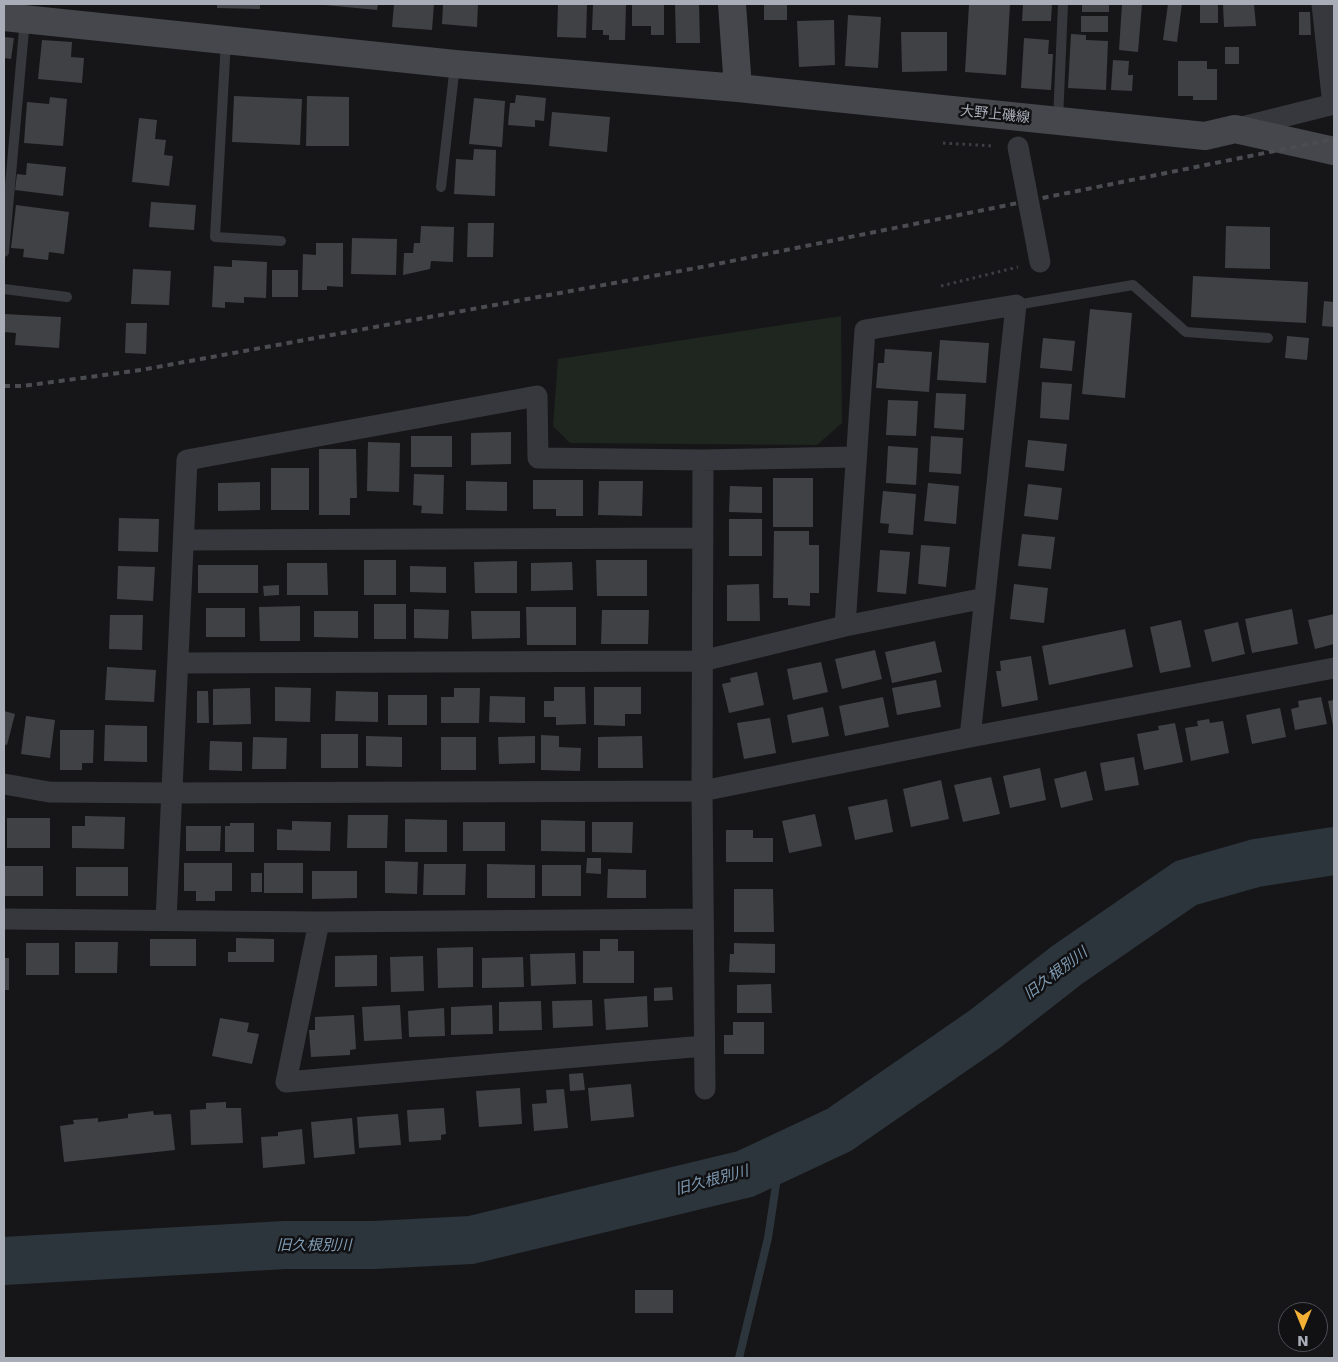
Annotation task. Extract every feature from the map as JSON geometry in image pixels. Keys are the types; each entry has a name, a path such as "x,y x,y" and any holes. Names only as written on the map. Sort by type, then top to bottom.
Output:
{"street":[{"path":"732,4 738,88"},
{"path":"1235,129 1334,104 1322,4"},
{"name":"大野上磯線","path":"14,18 455,64 738,88 1205,136 1235,129 1334,151"},
{"path":"1018,147 1040,262"},
{"path":"845,626 865,330 1016,305 970,737"},
{"path":"166,920 187,460 537,396 538,458 703,460 855,457"},
{"path":"703,460 702,791 705,1089"},
{"path":"184,540 702,538"},
{"path":"179,663 702,661 845,626 984,598"},
{"path":"4,784 49,792 702,791 970,737 1334,668"},
{"path":"4,919 319,922 703,918"},
{"path":"319,922 286,1082 704,1046"}],"lane":[{"path":"1058,121 1063,4"},
{"path":"4,252 14,18"},
{"path":"226,40 215,237 281,242"},
{"path":"441,187 455,64"},
{"path":"1016,305 1133,285 1186,332 1268,338"},
{"path":"4,289 67,297"}],"path":[{"path":"943,143 1018,147"},
{"path":"941,286 1040,262"}],"shaded area":[{"path":"841,316 842,423 817,445 570,443 553,426 558,359"}],"building":[{"path":"217,4 260,4 260,9 217,8"},
{"path":"325,4 378,4 377,10"},
{"path":"394,4 434,4 432,30 392,27"},
{"path":"443,4 478,4 477,27 442,24"},
{"path":"558,4 587,4 586,38 557,37"},
{"path":"593,4 626,4 625,40 609,40 609,35 603,35 603,30 592,30"},
{"path":"632,4 664,4 664,35 651,35 651,26 632,26"},
{"path":"675,4 699,4 700,43 676,43"},
{"path":"764,4 787,4 787,20 764,20"},
{"path":"969,4 1010,4 1006,75 965,72"},
{"path":"1023,4 1052,4 1051,21 1022,21"},
{"path":"1082,4 1109,4 1109,12 1082,12"},
{"path":"1122,4 1142,4 1138,52 1119,50"},
{"path":"1168,4 1182,4 1177,42 1163,40"},
{"path":"1200,4 1218,4 1218,23 1200,23"},
{"path":"1223,4 1254,4 1256,26 1224,27"},
{"path":"1299,12 1310,12 1311,35 1299,35"},
{"path":"848,15 881,17 878,68 845,66"},
{"path":"1081,16 1108,16 1108,32 1081,32"},
{"path":"834,20 835,65 799,67 797,21"},
{"path":"901,32 947,32 947,71 902,72"},
{"path":"1071,34 1086,35 1086,40 1108,41 1106,90 1068,88"},
{"path":"4,37 14,38 11,59 4,58"},
{"path":"1024,38 1049,40 1048,54 1053,54 1051,90 1021,88"},
{"path":"42,40 72,42 71,57 84,58 82,83 38,79"},
{"path":"1225,47 1239,47 1239,64 1225,64"},
{"path":"1113,60 1129,61 1128,75 1133,75 1132,91 1111,90"},
{"path":"1178,61 1207,61 1207,69 1217,69 1217,100 1193,100 1193,96 1178,96"},
{"path":"516,95 546,98 544,121 535,120 535,127 508,125 510,103 515,103"},
{"path":"234,96 302,99 300,145 232,142"},
{"path":"307,96 349,97 349,146 306,146"},
{"path":"50,97 67,99 63,146 24,143 27,102 49,104"},
{"path":"474,98 505,101 502,147 469,144"},
{"path":"552,112 610,117 607,152 549,146"},
{"path":"139,118 157,120 155,139 166,140 164,155 173,156 169,186 132,182"},
{"path":"474,149 496,150 495,196 454,194 456,159 473,160"},
{"path":"27,163 66,167 63,196 15,190 17,174 26,175"},
{"path":"151,202 196,205 194,230 149,227"},
{"path":"16,205 69,212 64,254 49,252 48,260 23,257 24,249 11,248"},
{"path":"468,223 494,223 493,257 467,257"},
{"path":"421,226 454,227 453,262 431,261 430,269 403,275 404,253 413,253 414,243 420,243"},
{"path":"1226,226 1270,227 1270,269 1225,268"},
{"path":"352,238 397,239 396,275 351,274"},
{"path":"316,243 343,243 343,287 327,286 327,290 302,290 303,254 316,255"},
{"path":"232,260 267,262 266,298 244,297 244,303 225,302 225,308 212,307 214,266 232,267"},
{"path":"133,269 171,271 169,305 131,304"},
{"path":"272,270 298,270 298,297 272,297"},
{"path":"1193,276 1308,282 1306,323 1191,317"},
{"path":"1324,301 1334,302 1334,327 1322,326"},
{"path":"1090,309 1132,313 1125,398 1082,394"},
{"path":"4,314 61,317 59,348 15,345 16,333 4,332"},
{"path":"126,323 147,323 146,354 125,353"},
{"path":"1287,336 1309,338 1307,360 1285,358"},
{"path":"1043,338 1075,341 1072,371 1040,368"},
{"path":"940,340 989,343 986,383 937,380"},
{"path":"885,349 932,352 929,392 876,388 878,363 884,363"},
{"path":"1042,382 1072,384 1069,420 1040,418"},
{"path":"936,393 966,394 964,430 934,428"},
{"path":"888,400 918,401 916,436 886,435"},
{"path":"511,432 511,464 471,465 471,433"},
{"path":"411,436 452,436 452,467 411,467"},
{"path":"931,436 963,438 961,474 929,472"},
{"path":"1028,440 1067,444 1064,471 1025,467"},
{"path":"368,442 400,443 399,492 367,491"},
{"path":"888,446 918,448 916,485 886,483"},
{"path":"319,449 356,449 357,498 350,498 350,515 319,515"},
{"path":"271,468 309,468 309,510 271,510"},
{"path":"414,474 444,475 443,514 421,513 422,506 413,505"},
{"path":"773,478 813,478 813,527 773,527"},
{"path":"533,480 583,480 583,516 556,516 556,509 533,509"},
{"path":"466,481 507,482 507,511 466,510"},
{"path":"599,481 643,481 642,516 598,515"},
{"path":"260,482 260,510 218,511 218,483"},
{"path":"928,483 959,486 956,524 924,521"},
{"path":"1028,484 1062,488 1058,520 1024,516"},
{"path":"730,486 762,487 762,513 729,512"},
{"path":"883,491 916,494 913,535 888,533 889,524 880,523"},
{"path":"119,518 159,519 158,552 118,551"},
{"path":"729,519 762,519 762,556 729,556"},
{"path":"774,531 809,531 809,545 819,545 819,593 810,593 810,606 788,605 788,598 773,598"},
{"path":"1022,534 1055,537 1051,569 1018,566"},
{"path":"921,545 950,547 946,587 918,584"},
{"path":"880,550 910,552 906,594 877,592"},
{"path":"364,560 396,560 396,595 364,595"},
{"path":"596,560 647,560 647,596 597,596"},
{"path":"517,561 517,593 475,593 474,562"},
{"path":"572,562 573,590 531,591 531,563"},
{"path":"287,563 327,563 328,595 287,595"},
{"path":"198,565 258,565 258,593 198,593"},
{"path":"118,566 155,567 153,601 117,599"},
{"path":"410,566 446,567 446,593 410,592"},
{"path":"759,584 760,621 727,621 727,585"},
{"path":"1014,584 1048,588 1044,623 1010,619"},
{"path":"279,585 279,595 264,596 263,586"},
{"path":"374,604 406,604 406,639 374,639"},
{"path":"300,606 300,641 260,641 259,607"},
{"path":"526,607 576,607 576,645 527,645"},
{"path":"206,608 245,608 245,637 206,637"},
{"path":"414,609 449,610 448,639 414,638"},
{"path":"1292,609 1298,644 1252,653 1245,619"},
{"path":"602,610 649,610 648,644 601,644"},
{"path":"314,611 358,611 358,638 314,637"},
{"path":"471,611 520,611 520,638 472,639"},
{"path":"1334,614 1334,644 1315,649 1308,620"},
{"path":"110,615 143,615 142,650 109,649"},
{"path":"1181,620 1191,667 1160,673 1150,627"},
{"path":"1238,622 1245,654 1212,662 1204,630"},
{"path":"1125,629 1133,667 1049,685 1042,646"},
{"path":"935,641 942,672 892,683 885,652"},
{"path":"875,650 882,679 842,689 835,659"},
{"path":"1031,656 1038,700 1002,707 996,671 1001,671 1000,661"},
{"path":"821,662 828,692 793,700 787,669"},
{"path":"107,667 156,670 154,702 105,700"},
{"path":"757,672 764,705 729,713 722,684 731,682 730,678"},
{"path":"936,680 941,707 897,715 892,688"},
{"path":"275,687 311,688 310,722 275,721"},
{"path":"554,687 585,687 586,724 556,725 556,717 544,717 544,701 554,701"},
{"path":"594,687 641,687 641,714 625,714 625,726 594,725"},
{"path":"250,688 251,724 213,725 213,689"},
{"path":"454,688 480,688 479,723 441,723 441,697 454,697"},
{"path":"197,691 208,691 209,723 197,723"},
{"path":"336,691 378,692 378,722 335,721"},
{"path":"388,695 427,695 427,725 388,725"},
{"path":"490,696 525,697 525,723 489,722"},
{"path":"883,697 889,727 845,736 839,706"},
{"path":"1321,697 1327,724 1295,730 1291,709 1299,707 1298,701"},
{"path":"1334,700 1334,726 1333,726 1328,701"},
{"path":"823,707 829,736 792,743 787,715"},
{"path":"1280,708 1286,737 1252,744 1246,715"},
{"path":"4,711 15,714 7,745 4,744"},
{"path":"26,716 55,720 50,758 21,754"},
{"path":"770,718 776,753 744,759 737,723"},
{"path":"1209,719 1210,723 1223,721 1229,753 1191,761 1185,728 1198,726 1197,721"},
{"path":"1175,723 1183,762 1144,770 1137,734 1159,730 1158,726"},
{"path":"105,725 147,726 147,762 104,761"},
{"path":"60,730 94,730 93,763 82,763 82,770 60,770"},
{"path":"321,734 358,734 358,768 321,768"},
{"path":"541,735 559,736 559,747 581,748 580,771 541,770"},
{"path":"366,736 402,737 402,767 366,766"},
{"path":"535,736 535,763 499,764 498,737"},
{"path":"642,736 643,768 598,768 598,737"},
{"path":"253,737 287,738 286,769 252,769"},
{"path":"441,737 476,737 476,770 441,770"},
{"path":"210,741 242,742 242,771 209,770"},
{"path":"1134,757 1139,785 1105,791 1100,763"},
{"path":"1040,768 1046,800 1010,808 1003,776"},
{"path":"1086,771 1093,800 1061,808 1054,779"},
{"path":"991,777 1000,814 963,822 954,785"},
{"path":"941,780 949,819 911,827 903,789"},
{"path":"887,799 893,832 855,840 848,807"},
{"path":"815,814 822,846 789,853 782,821"},
{"path":"348,815 388,815 387,848 347,848"},
{"path":"85,816 125,817 124,849 72,848 72,826 85,826"},
{"path":"7,818 50,818 50,848 7,848"},
{"path":"405,819 447,820 447,852 405,852"},
{"path":"541,820 585,821 585,852 541,851"},
{"path":"292,821 331,822 330,851 277,850 277,829 292,830"},
{"path":"463,822 505,822 505,851 463,851"},
{"path":"592,822 633,822 632,853 592,852"},
{"path":"230,823 254,823 254,852 225,852 225,826 230,826"},
{"path":"186,826 221,826 220,851 186,851"},
{"path":"726,830 753,830 753,838 773,838 773,862 726,862"},
{"path":"587,858 601,858 601,874 586,873"},
{"path":"385,861 418,862 417,894 385,893"},
{"path":"184,863 232,863 232,891 215,891 215,901 196,901 196,891 184,891"},
{"path":"264,863 303,863 303,893 264,893"},
{"path":"424,864 466,864 465,895 423,895"},
{"path":"487,864 535,865 535,898 487,898"},
{"path":"542,865 581,865 581,896 542,896"},
{"path":"4,866 43,866 43,896 4,896"},
{"path":"76,867 128,867 128,896 76,896"},
{"path":"608,869 646,870 646,898 607,898"},
{"path":"312,871 357,871 357,898 312,899"},
{"path":"251,873 262,873 262,892 251,892"},
{"path":"734,889 773,889 774,932 734,932"},
{"path":"236,938 274,939 274,962 228,962 228,952 236,952"},
{"path":"150,939 196,939 196,966 150,966"},
{"path":"600,939 618,939 618,951 634,951 634,983 583,983 583,951 600,951"},
{"path":"75,942 118,942 117,973 75,973"},
{"path":"26,943 59,943 59,975 26,975"},
{"path":"734,943 775,944 775,973 729,972 730,954 734,954"},
{"path":"473,947 473,987 438,988 437,948"},
{"path":"575,953 576,984 531,986 530,954"},
{"path":"377,955 377,986 335,987 335,956"},
{"path":"423,956 424,991 391,992 390,957"},
{"path":"523,957 524,987 482,988 482,958"},
{"path":"4,958 9,958 9,990 4,990"},
{"path":"771,984 772,1013 737,1013 737,985"},
{"path":"672,987 673,1000 654,1001 654,988"},
{"path":"647,996 648,1027 606,1030 604,999"},
{"path":"592,1000 593,1026 553,1028 552,1001"},
{"path":"541,1001 542,1030 499,1031 499,1002"},
{"path":"400,1005 402,1039 364,1041 362,1007"},
{"path":"492,1005 493,1034 451,1035 451,1007"},
{"path":"444,1008 445,1036 409,1037 408,1011"},
{"path":"354,1015 356,1049 350,1050 350,1055 311,1057 309,1030 315,1030 315,1017"},
{"path":"220,1018 249,1023 247,1032 259,1034 252,1064 212,1056"},
{"path":"733,1022 764,1022 764,1054 724,1054 724,1035 733,1035"},
{"path":"583,1073 585,1090 570,1091 569,1074"},
{"path":"631,1084 634,1117 591,1121 588,1088"},
{"path":"520,1088 522,1124 479,1127 476,1091"},
{"path":"564,1089 568,1128 534,1131 532,1104 547,1103 546,1090"},
{"path":"226,1102 226,1108 241,1108 243,1143 191,1145 190,1110 206,1109 206,1103"},
{"path":"444,1108 446,1134 441,1135 441,1140 409,1142 407,1110"},
{"path":"153,1111 154,1115 171,1114 175,1150 64,1162 60,1126 74,1124 73,1120 98,1118 98,1122 128,1118 128,1114"},
{"path":"398,1114 401,1145 359,1148 357,1117"},
{"path":"352,1118 355,1154 314,1158 311,1122"},
{"path":"302,1129 305,1164 263,1168 261,1137 278,1136 278,1132"},
{"path":"635,1290 673,1290 673,1313 635,1313"}],"waterway":[{"name":"旧久根別川","path":"4,1261 285,1245 374,1245 471,1240 745,1174 839,1130 985,1029 1067,965 1186,883 1256,863 1334,851"},
{"path":"739,1358 768,1238 780,1158"}],"railway":[{"path":"4,386 23,386 141,370 707,266 1334,139"}]}
